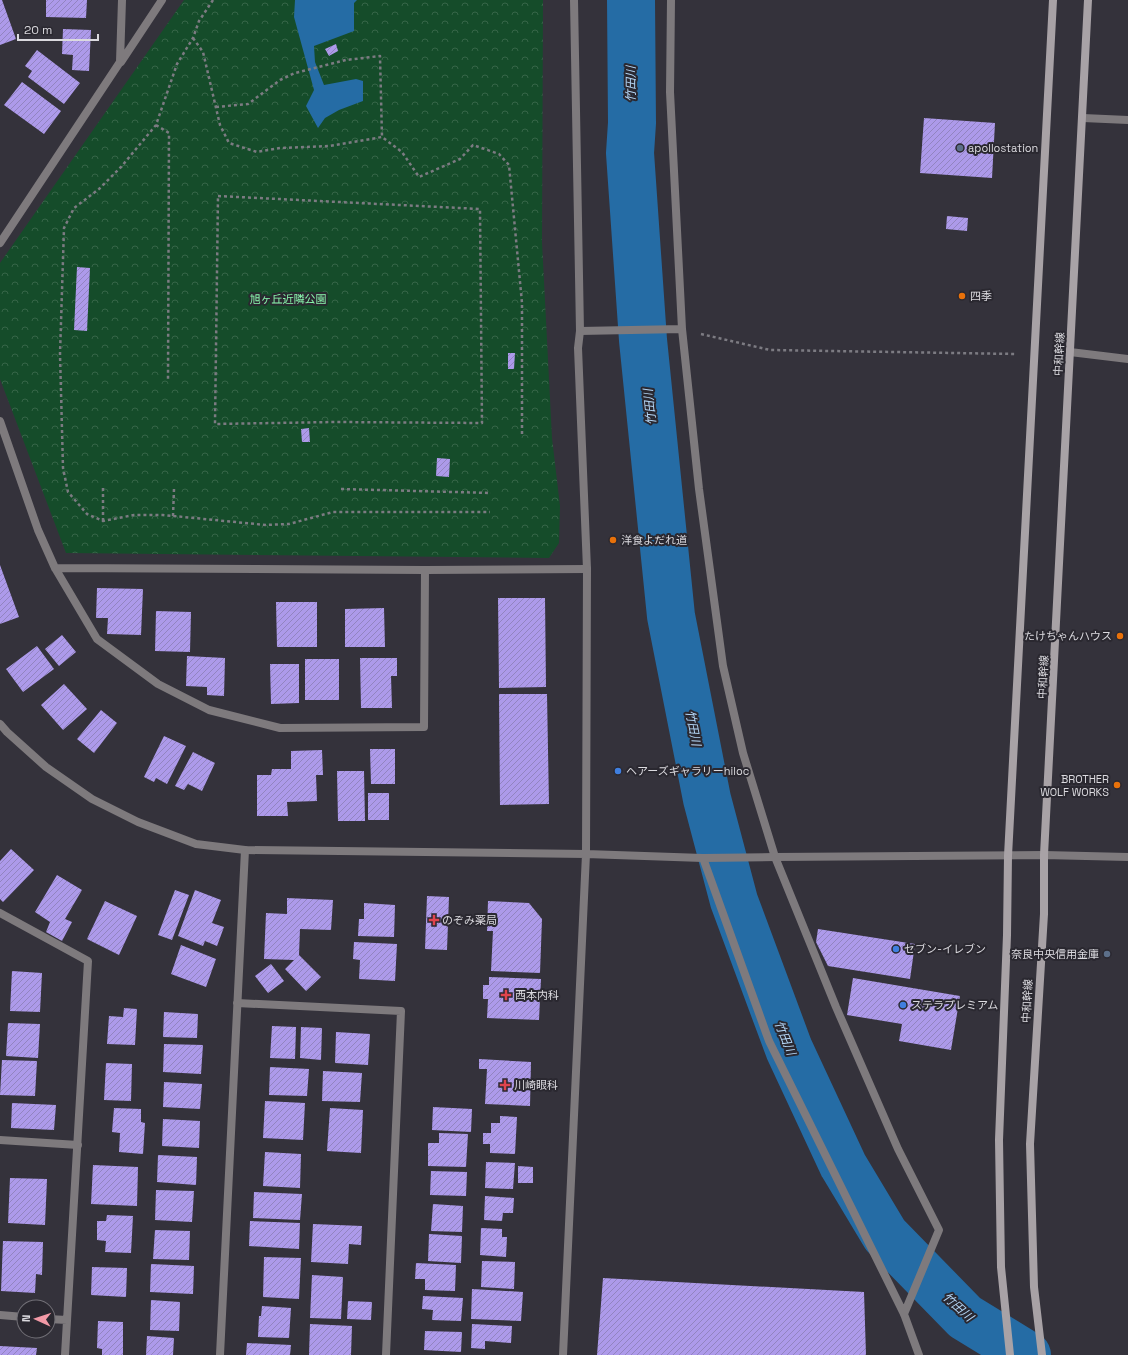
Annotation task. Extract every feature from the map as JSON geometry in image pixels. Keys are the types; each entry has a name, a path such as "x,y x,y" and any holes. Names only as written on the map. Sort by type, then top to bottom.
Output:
{"main road":[{"name":"中和幹線","path":"1010,1355 1001,1267 999,1140 1007,935 1008,856 1053,0"},
{"name":"中和幹線","path":"1042,1355 1034,1287 1030,1144 1043,922 1044,855 1088,0"}],"street":[{"path":"120,62 122,0"},
{"path":"0,243 162,0"},
{"path":"563,1355 586,854 587,569 578,348 580,331 574,0"},
{"path":"671,0 670,92 682,330 699,489 723,666 744,753 776,857 836,1007 898,1149 939,1230 904,1314"},
{"path":"1082,118 1128,120"},
{"path":"580,331 682,330"},
{"path":"1070,352 1128,359"},
{"path":"0,421 38,530 55,568 97,639 158,684 209,710 280,728 424,727 425,570"},
{"path":"55,568 425,570 587,569"},
{"path":"0,724 46,767 92,799 138,822 196,844 245,850 586,854 701,858 1044,855 1128,857"},
{"path":"220,1355 245,850"},
{"path":"701,858 769,1042 904,1314 919,1355"},
{"path":"0,913 88,961 65,1355"},
{"path":"237,1003 401,1011 386,1355"},
{"path":"0,1140 78,1145"},
{"path":"0,1315 16,1316"},
{"path":"56,1319 67,1320"}],"path":[{"path":"214,0 199,20 193,38 177,64 156,125 121,168 99,190 74,208 64,228 60,354 63,468 68,492 86,514 103,521 134,515 173,516 266,524 290,524 333,512 490,512"},
{"path":"193,38 203,52 220,125 229,143 257,152 280,148 329,146 382,137 402,152 419,177 460,159 473,145 499,154 509,165 522,303 522,437"},
{"path":"216,107 248,104 280,80 295,73 346,60 380,56 382,137"},
{"path":"156,125 169,133 168,381"},
{"path":"218,196 480,209 482,423 334,422 215,424 218,196"},
{"path":"682,330 770,350 1035,354"},
{"path":"103,488 103,521"},
{"path":"173,516 174,489"},
{"path":"341,489 491,492"}],"green space":[{"name":"旭ヶ丘近隣公園","path":"184,0 543,0 542,242 552,438 560,506 559,543 549,558 66,553 0,379 0,263"}],"water":[{"path":"295,0 357,0 354,3 354,31 314,46 315,62 324,85 356,79 363,81 363,101 339,110 325,118 318,128 306,106 314,90 294,17"}],"building":[{"path":"0,0 2,0 16,39 0,45"},
{"path":"46,0 87,0 86,18 46,17"},
{"path":"63,29 91,30 89,71 72,70 73,55 62,54"},
{"path":"336,44 338,51 329,56 325,49"},
{"path":"37,50 80,83 64,104 28,77 32,71 25,66"},
{"path":"22,82 61,111 44,134 4,105"},
{"path":"924,118 995,123 992,178 920,173"},
{"path":"947,216 968,218 967,231 946,229"},
{"path":"77,267 90,268 87,331 74,330"},
{"path":"508,353 515,353 514,369 508,369"},
{"path":"309,428 310,442 302,442 301,429"},
{"path":"437,458 450,459 449,477 436,476"},
{"path":"0,565 19,617 0,624"},
{"path":"97,588 143,589 141,635 107,634 108,618 96,618"},
{"path":"498,598 545,598 546,687 499,688"},
{"path":"276,602 317,602 317,647 277,647"},
{"path":"384,608 385,647 345,647 345,609"},
{"path":"156,611 191,612 190,652 155,651"},
{"path":"62,635 76,652 59,666 45,649"},
{"path":"37,646 54,669 23,692 6,669"},
{"path":"187,656 225,658 224,696 207,695 207,687 186,686"},
{"path":"360,658 397,658 397,676 391,676 392,708 361,708"},
{"path":"305,659 339,659 339,700 305,700"},
{"path":"270,664 299,664 299,703 271,704"},
{"path":"64,684 87,709 63,730 41,705"},
{"path":"499,694 547,694 549,804 500,805"},
{"path":"101,710 117,723 94,753 77,739"},
{"path":"164,736 186,746 167,784 156,778 154,782 144,777"},
{"path":"370,749 395,749 395,784 371,784"},
{"path":"322,750 323,775 316,775 317,801 287,802 288,816 257,816 257,775 271,775 272,769 291,769 291,751"},
{"path":"193,752 215,763 202,791 188,784 184,790 175,786"},
{"path":"337,771 364,771 365,821 338,821"},
{"path":"368,793 389,793 389,820 368,820"},
{"path":"11,849 34,870 3,902 0,899 0,861"},
{"path":"57,875 82,890 65,919 72,922 62,941 46,932 50,922 35,912"},
{"path":"175,890 189,895 172,940 158,935"},
{"path":"195,890 221,900 212,923 224,927 217,946 205,941 203,946 178,936"},
{"path":"427,896 449,897 447,950 425,949"},
{"path":"287,898 333,900 331,930 300,929 299,955 321,977 306,991 285,969 294,960 264,959 266,913 287,914"},
{"path":"105,901 137,916 119,955 87,939"},
{"path":"488,901 529,903 542,919 540,973 491,971 493,931 487,931"},
{"path":"364,903 395,905 394,937 358,936 359,919 364,919"},
{"path":"818,929 915,944 910,979 828,966 816,942"},
{"path":"354,942 397,944 395,981 359,979 360,960 353,959"},
{"path":"181,945 216,959 206,987 171,974"},
{"path":"271,964 284,981 268,993 255,976"},
{"path":"12,971 42,973 40,1012 10,1011"},
{"path":"489,977 541,979 539,1020 487,1018 488,999 483,999 483,985 489,985"},
{"name":"ステラプレミアム","path":"853,978 960,996 951,1050 899,1041 902,1024 847,1015"},
{"path":"124,1008 137,1009 135,1045 107,1044 109,1016 123,1017"},
{"path":"164,1012 198,1014 197,1038 163,1037"},
{"path":"8,1023 40,1024 38,1058 6,1056"},
{"path":"272,1026 296,1027 295,1059 270,1058"},
{"path":"301,1027 322,1028 321,1060 300,1058"},
{"path":"336,1032 370,1034 368,1065 335,1063"},
{"path":"164,1044 203,1045 201,1074 163,1072"},
{"path":"479,1059 531,1062 530,1106 485,1104 487,1069 479,1069"},
{"path":"2,1060 37,1061 35,1096 0,1095"},
{"path":"106,1063 132,1064 131,1101 104,1100"},
{"path":"270,1067 309,1069 307,1096 269,1095"},
{"path":"323,1071 362,1073 360,1102 322,1101"},
{"path":"164,1082 202,1084 200,1109 163,1107"},
{"path":"265,1101 305,1103 303,1140 263,1138"},
{"path":"12,1103 56,1105 54,1130 11,1128"},
{"path":"433,1107 472,1109 471,1132 432,1130"},
{"path":"114,1108 141,1109 141,1122 145,1123 143,1154 119,1152 120,1133 112,1132"},
{"path":"330,1108 363,1110 361,1153 327,1151"},
{"path":"500,1116 517,1117 515,1154 490,1153 490,1144 483,1144 483,1133 491,1133 491,1123 500,1123"},
{"path":"163,1119 200,1121 199,1148 162,1146"},
{"path":"439,1133 468,1134 466,1167 428,1166 428,1143 439,1143"},
{"path":"265,1152 301,1154 300,1188 263,1186"},
{"path":"158,1155 197,1157 196,1185 157,1182"},
{"path":"486,1162 515,1163 513,1189 485,1188"},
{"path":"93,1165 138,1167 137,1206 91,1204"},
{"path":"518,1166 533,1167 533,1183 518,1183"},
{"path":"431,1171 467,1172 466,1196 430,1195"},
{"path":"10,1178 47,1179 45,1225 8,1223"},
{"path":"156,1190 194,1191 192,1222 155,1220"},
{"path":"254,1192 302,1194 300,1220 253,1218"},
{"path":"485,1196 514,1198 513,1213 503,1213 502,1221 484,1220"},
{"path":"433,1204 463,1206 462,1232 431,1231"},
{"path":"107,1215 133,1216 131,1253 105,1252 106,1241 97,1240 97,1221 106,1221"},
{"path":"250,1221 300,1223 299,1249 249,1246"},
{"path":"313,1224 362,1226 361,1245 349,1244 348,1264 311,1262"},
{"path":"481,1228 502,1229 502,1237 507,1237 506,1257 480,1255"},
{"path":"155,1230 190,1231 189,1260 153,1259"},
{"path":"429,1234 462,1236 461,1263 428,1261"},
{"path":"3,1241 43,1242 42,1275 36,1274 35,1293 1,1291"},
{"path":"264,1257 301,1258 299,1299 263,1297"},
{"path":"482,1261 515,1262 514,1289 481,1287"},
{"path":"416,1263 456,1265 455,1291 425,1290 425,1279 415,1279"},
{"path":"151,1264 194,1266 193,1294 150,1292"},
{"path":"92,1267 127,1268 126,1297 91,1295"},
{"path":"312,1275 343,1277 341,1319 310,1318"},
{"path":"603,1278 864,1292 866,1355 597,1355"},
{"path":"472,1289 523,1292 521,1321 471,1319"},
{"path":"423,1296 463,1298 461,1321 432,1320 433,1310 422,1309"},
{"path":"151,1300 180,1302 179,1331 150,1330"},
{"path":"348,1301 372,1302 371,1320 347,1319"},
{"path":"262,1306 291,1308 289,1338 258,1337 259,1316 261,1316"},
{"path":"98,1321 123,1322 123,1355 102,1355 102,1349 97,1348"},
{"path":"310,1324 352,1326 351,1355 309,1355"},
{"path":"472,1324 512,1326 511,1343 485,1341 485,1349 471,1348"},
{"path":"425,1331 462,1332 461,1352 424,1350"},
{"path":"147,1336 174,1338 173,1355 146,1355"},
{"path":"247,1343 291,1345 290,1355 246,1355"},
{"path":"0,1346 37,1348 36,1355 0,1355"}],"waterway":[{"name":"竹田川","path":"631,0 632,123 630,153 643,340 671,616 707,799 734,901 789,1049 843,1165 885,1235 965,1317 1027,1355"}],"place":[{"name":"apollostation","path":"960,148"},
{"name":"四季","path":"962,296"},
{"name":"洋食よだれ道","path":"613,540"},
{"name":"たけちゃんハウス","path":"1120,636"},
{"name":"ヘアーズギャラリーhiloc","path":"618,771"},
{"name":"BROTHER WOLF WORKS","path":"1117,785"},
{"name":"のぞみ薬局","path":"434,920"},
{"name":"セブン-イレブン","path":"896,949"},
{"name":"奈良中央信用金庫","path":"1107,954"},
{"name":"西本内科","path":"506,995"},
{"name":"ステラプレミアム","path":"903,1005"},
{"name":"川崎眼科","path":"505,1085"}]}
